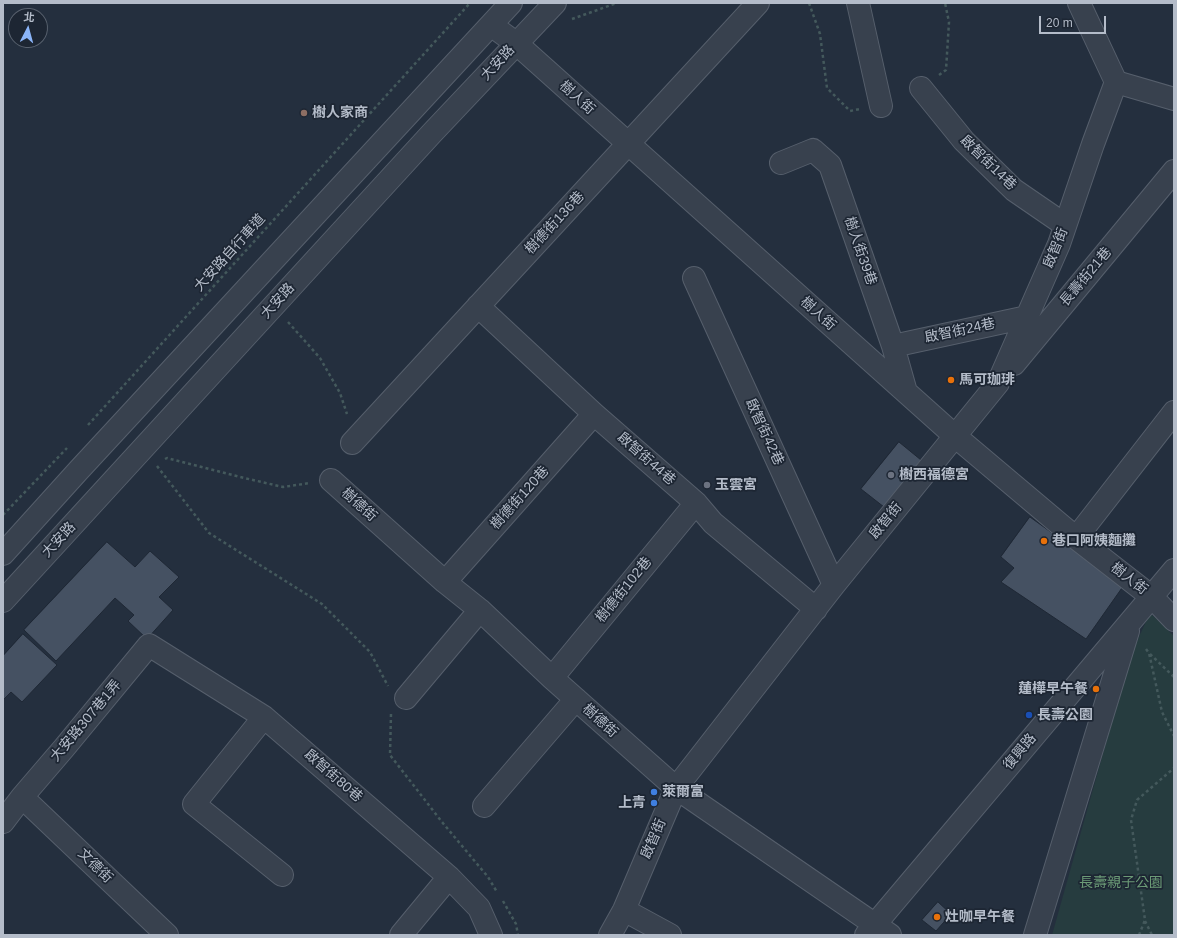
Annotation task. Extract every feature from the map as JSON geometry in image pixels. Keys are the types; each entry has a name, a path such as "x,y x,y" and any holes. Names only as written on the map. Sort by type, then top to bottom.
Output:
{"street":[{"path":"3,554 510,3"},
{"name":"大安路","path":"3,601 427,139 555,3"},
{"name":"樹德街136巷","path":"352,443 758,3"},
{"path":"858,3 881,106"},
{"path":"1079,3 1116,82 1174,99"},
{"name":"樹人街","path":"491,25 517,44 955,436 1076,538 1152,597 1174,620"},
{"name":"啟智街","path":"610,935 624,910 676,788 834,585 998,384 1059,244 1116,82"},
{"name":"啟智街14巷","path":"921,88 964,141 1014,190 1065,225"},
{"name":"樹人街39巷","path":"781,163 813,150 830,165 893,346 906,392"},
{"name":"長壽街21巷","path":"998,384 1174,171"},
{"name":"啟智街42巷","path":"694,278 834,585"},
{"name":"啟智街44巷","path":"478,306 594,414 696,503 713,523 816,609"},
{"name":"啟智街24巷","path":"893,346 1027,317"},
{"path":"1076,538 1174,412"},
{"name":"樹德街120巷","path":"445,582 594,414"},
{"name":"樹德街","path":"331,480 445,582 480,610 552,678 676,788 877,931"},
{"name":"樹德街102巷","path":"552,678 696,503"},
{"name":"復興路","path":"877,931 1174,570"},
{"path":"1035,935 1129,628 1152,597"},
{"path":"406,698 480,610"},
{"name":"啟智街80巷","path":"149,645 264,717 449,877 479,908 490,935"},
{"name":"大安路307巷1弄","path":"3,822 22,797 149,645"},
{"path":"484,806 576,699"},
{"path":"264,717 194,804 282,875"},
{"name":"文德街","path":"22,797 167,935"},
{"path":"401,935 449,877"},
{"path":"624,910 670,935"}],"path":[{"name":"大安路自行車道","path":"83,430 470,3"},
{"path":"3,515 68,446"},
{"path":"1129,628 1149,653 1174,677"},
{"path":"1149,653 1162,712 1174,736"},
{"path":"1152,935 1145,920 1131,820 1137,800 1174,768"},
{"path":"1139,935 1145,920"}],"green space":[{"name":"長壽親子公園","path":"1150,613 1174,636 1174,935 1052,935 1131,654"}],"building":[{"name":"樹西福德宮","path":"899,442 921,460 884,507 861,489"},
{"path":"1030,517 1124,585 1086,639 1001,582 1014,568 1001,557"},
{"path":"107,542 135,567 150,551 179,577 159,597 173,610 147,639 128,621 134,615 115,598 56,661 24,630"},
{"path":"23,634 57,665 22,702 11,692 3,700 3,656"},
{"name":"灶咖早午餐","path":"938,902 951,914 936,931 922,920"}],"place":[{"name":"樹人家商","path":"304,113"},
{"name":"馬可珈琲","path":"951,380"},
{"name":"樹西福德宮","path":"891,475"},
{"name":"玉雲宮","path":"707,485"},
{"name":"巷口阿姨麵攤","path":"1044,541"},
{"name":"蓮樺早午餐","path":"1096,689"},
{"name":"長壽公園","path":"1029,715"},
{"name":"萊爾富","path":"654,792"},
{"name":"上青","path":"654,803"},
{"name":"灶咖早午餐","path":"937,917"}]}
